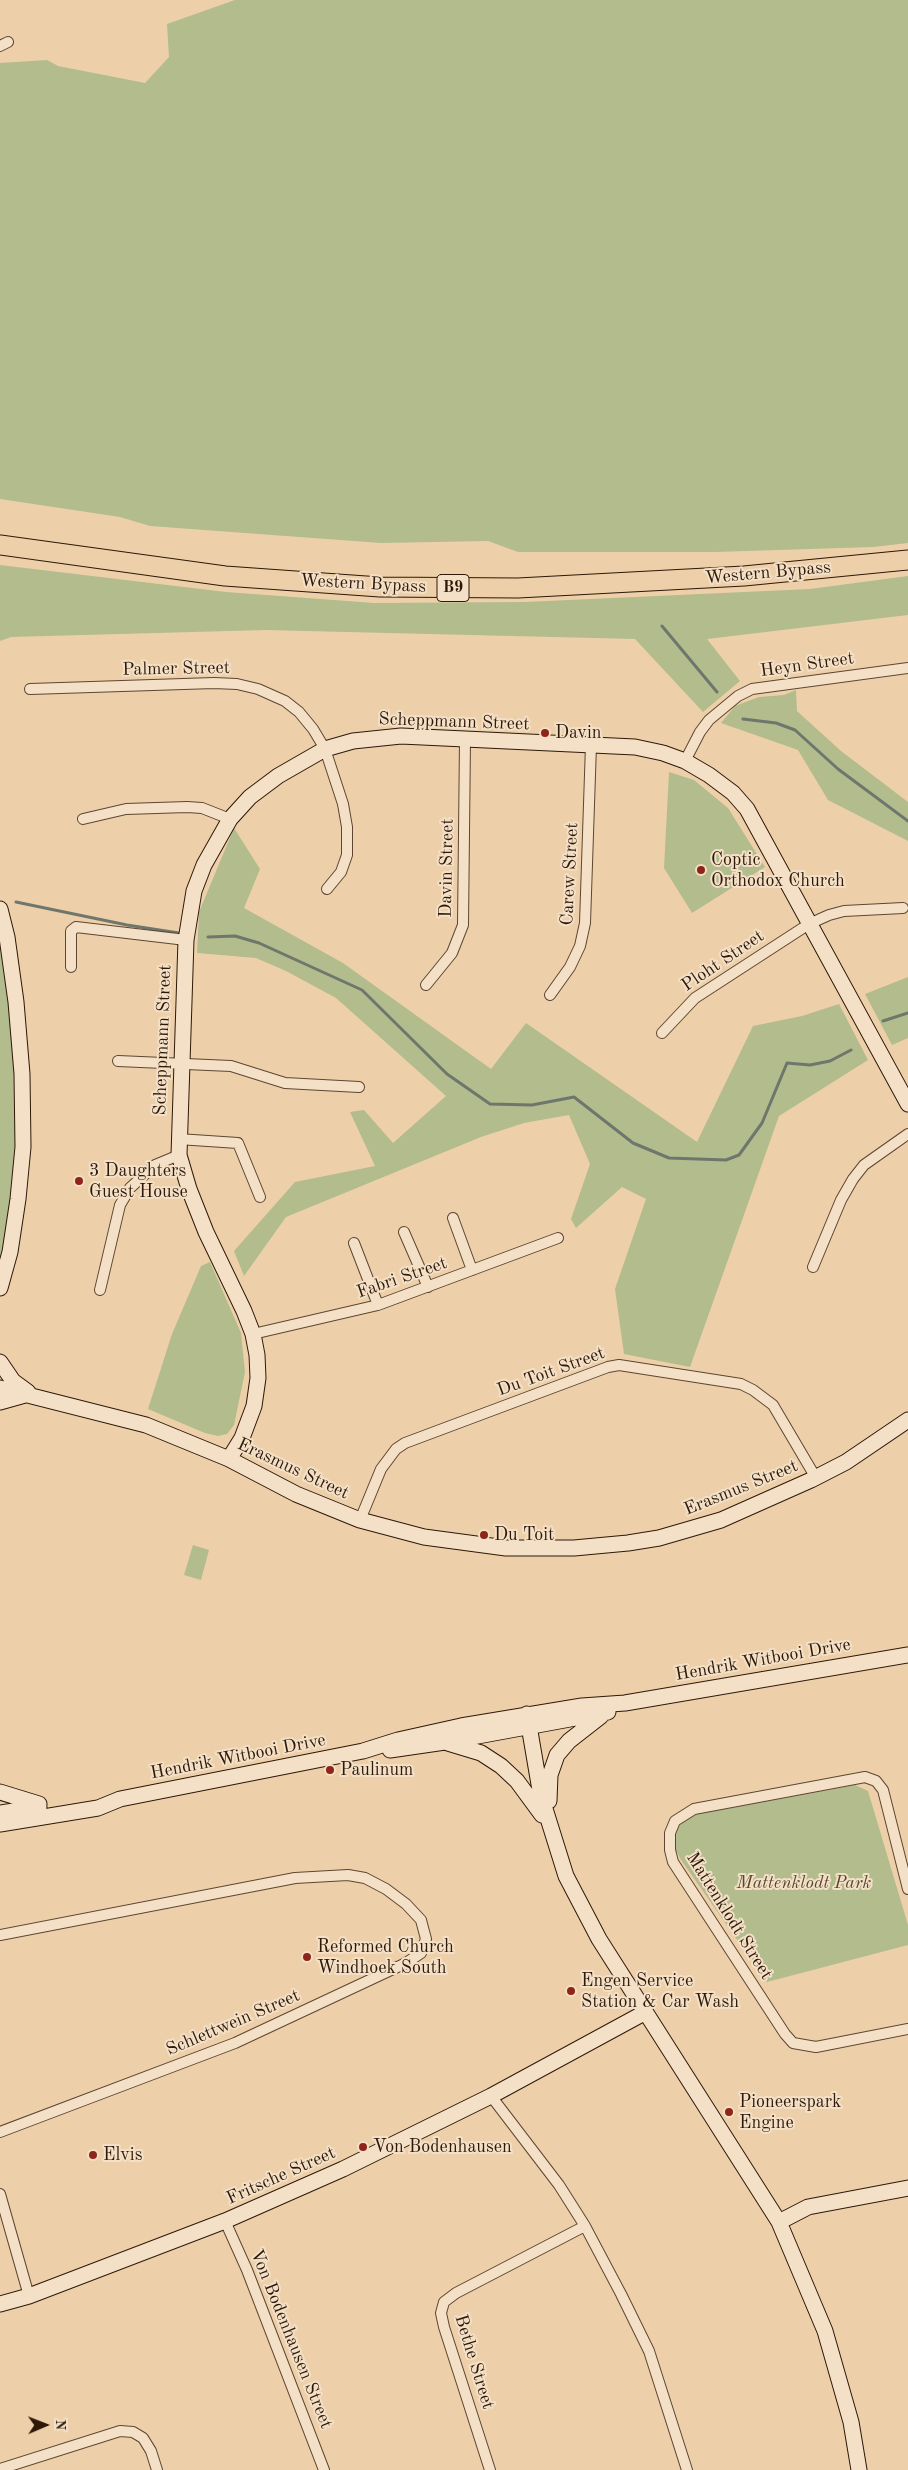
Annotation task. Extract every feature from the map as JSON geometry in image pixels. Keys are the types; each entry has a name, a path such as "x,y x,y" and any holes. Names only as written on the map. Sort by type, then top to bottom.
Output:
{"highway":[{"name":"Western Bypass","path":"0,545 225,576 380,587 518,588 744,576 908,560"}],"street":[{"path":"0,39 8,42 0,46"},
{"name":"Heyn Street","path":"685,761 700,732 709,720 738,696 752,688 908,668"},
{"name":"Palmer Street","path":"30,689 214,683 237,684 258,689 284,701 308,723 325,749 343,804 349,845 341,872 327,889"},
{"name":"Scheppmann Street","path":"230,1459 242,1438 254,1406 258,1378 253,1334 206,1232 189,1189 179,1155 178,1139 186,940 194,891 204,865 230,819 250,797 278,776 325,749 381,736 634,748 663,753 685,761 709,775 733,793 747,809 908,1104"},
{"name":"Davin Street","path":"426,985 452,953 463,925 465,740"},
{"name":"Carew Street","path":"550,995 580,946 585,924 591,746"},
{"path":"83,819 126,809 187,807 202,808 230,819"},
{"name":"Ploht Street","path":"662,1033 695,998 809,924 844,911 903,908"},
{"path":"0,909 16,1002 22,1074 23,1138 18,1199 10,1252 0,1288"},
{"path":"71,967 71,931 76,927 186,940"},
{"path":"118,1061 243,1068 285,1083 359,1087"},
{"path":"813,1267 840,1200 852,1179 874,1156 908,1134"},
{"path":"178,1139 234,1141 238,1143 260,1197"},
{"path":"100,1290 120,1204 135,1182 155,1165 179,1155"},
{"path":"453,1218 472,1270"},
{"path":"404,1232 428,1287"},
{"name":"Fabri Street","path":"253,1334 378,1306 558,1238"},
{"path":"354,1243 378,1306"},
{"path":"0,1362 13,1381 31,1394"},
{"name":"Du Toit Street","path":"360,1520 388,1457 400,1446 608,1366 619,1365 741,1384 753,1390 773,1405 816,1478"},
{"name":"Erasmus Street","path":"0,1388 31,1394 146,1425 230,1459 296,1494 360,1520 424,1537 506,1548 543,1549 618,1544 659,1538 721,1520 816,1478 867,1450 908,1420"},
{"path":"0,1402 31,1394"},
{"name":"Hendrik Witbooi Drive","path":"363,1751 399,1750 445,1742 582,1706 625,1703 908,1655"},
{"name":"Hendrik Witbooi Drive","path":"0,1824 98,1808 120,1799 363,1751 398,1740 528,1720 604,1714 625,1703"},
{"path":"550,1829 548,1793 552,1766 569,1741 604,1714"},
{"path":"528,1720 541,1796 550,1829 576,1899 644,2013 766,2199 779,2222 825,2330 851,2422 859,2470"},
{"path":"445,1742 481,1753 501,1766 526,1792 550,1829"},
{"name":"Mattenklodt Street","path":"908,1889 883,1790 876,1781 865,1778 694,1809 675,1821 670,1833 670,1850 673,1862 785,2034 793,2043 816,2047 908,2029"},
{"path":"0,1792 46,1806"},
{"name":"Hendrik Witbooi Drive","path":"0,1814 97,1798 120,1799"},
{"name":"Schlettwein Street","path":"0,1935 295,1878 348,1875 365,1878 386,1889 406,1904 421,1920 426,1939 420,1953 406,1963 235,2043 0,2132"},
{"name":"Fritsche Street","path":"0,2304 29,2296 225,2221 343,2169 492,2096 644,2013"},
{"path":"492,2096 542,2162 585,2226 649,2351 687,2470"},
{"path":"766,2199 787,2208 808,2207 908,2188"},
{"path":"0,2194 29,2296"},
{"path":"779,2222 808,2207"},
{"path":"793,2254 796,2222 808,2207"},
{"name":"Von Bodenhausen Street","path":"225,2221 247,2270 324,2470"},
{"name":"Bethe Street","path":"490,2470 444,2327 441,2313 444,2302 456,2293 585,2226"},
{"path":"0,2469 120,2431 133,2432 144,2438 157,2470"}],"green space":[{"path":"235,0 908,0 908,543 873,547 715,552 518,552 488,541 381,543 150,526 120,517 0,499 0,63 47,60 58,66 145,83 169,57 167,24"},
{"path":"0,565 226,592 374,603 525,602 810,589 908,576 908,615 707,639 740,681 703,712 635,639 265,630 11,637 0,641"},
{"path":"796,690 797,711 841,751 908,802 908,841 828,800 798,750 721,723 735,706 759,697 784,695"},
{"path":"669,772 694,780 728,808 765,867 692,913 664,868"},
{"path":"234,828 260,869 244,908 343,963 491,1069 526,1023 697,1142 753,1026 802,1016 839,1004 868,1060 779,1116 690,1367 624,1354 615,1289 646,1199 622,1187 576,1228 571,1219 590,1164 569,1115 524,1123 481,1137 286,1217 244,1276 234,1251 295,1182 375,1166 350,1112 364,1110 393,1143 446,1096 336,998 286,971 256,958 197,953 199,912"},
{"path":"0,909 23,1147 0,1288"},
{"path":"908,977 908,1038 892,1045 865,994"},
{"path":"210,1262 241,1333 245,1372 234,1425 227,1434 218,1436 205,1433 148,1409 172,1334 201,1266"},
{"path":"193,1545 209,1550 201,1580 184,1575"},
{"name":"Mattenklodt Park","path":"855,1785 868,1791 908,1925 908,1945 767,1982 681,1860 669,1837 685,1819 693,1815"}],"waterway":[{"path":"662,626 717,692"},
{"path":"743,719 776,723 795,730 838,769 908,821"},
{"path":"16,902 127,925 179,933"},
{"path":"208,937 235,936 259,943 362,990 447,1074 490,1104 532,1105 574,1097 633,1143 669,1158 726,1160 739,1155 762,1123 787,1063 810,1065 830,1061 851,1050"},
{"path":"883,1021 908,1013"}],"place":[{"name":"Davin","path":"545,733"},
{"name":"Coptic Orthodox Church","path":"701,870"},
{"name":"3 Daughters Guest House","path":"79,1181"},
{"name":"Du Toit","path":"484,1535"},
{"name":"Paulinum","path":"330,1770"},
{"name":"Reformed Church Windhoek South","path":"307,1957"},
{"name":"Engen Service Station & Car Wash","path":"571,1991"},
{"name":"Pioneerspark Engine","path":"729,2112"},
{"name":"Von Bodenhausen","path":"363,2147"},
{"name":"Elvis","path":"93,2155"}]}
